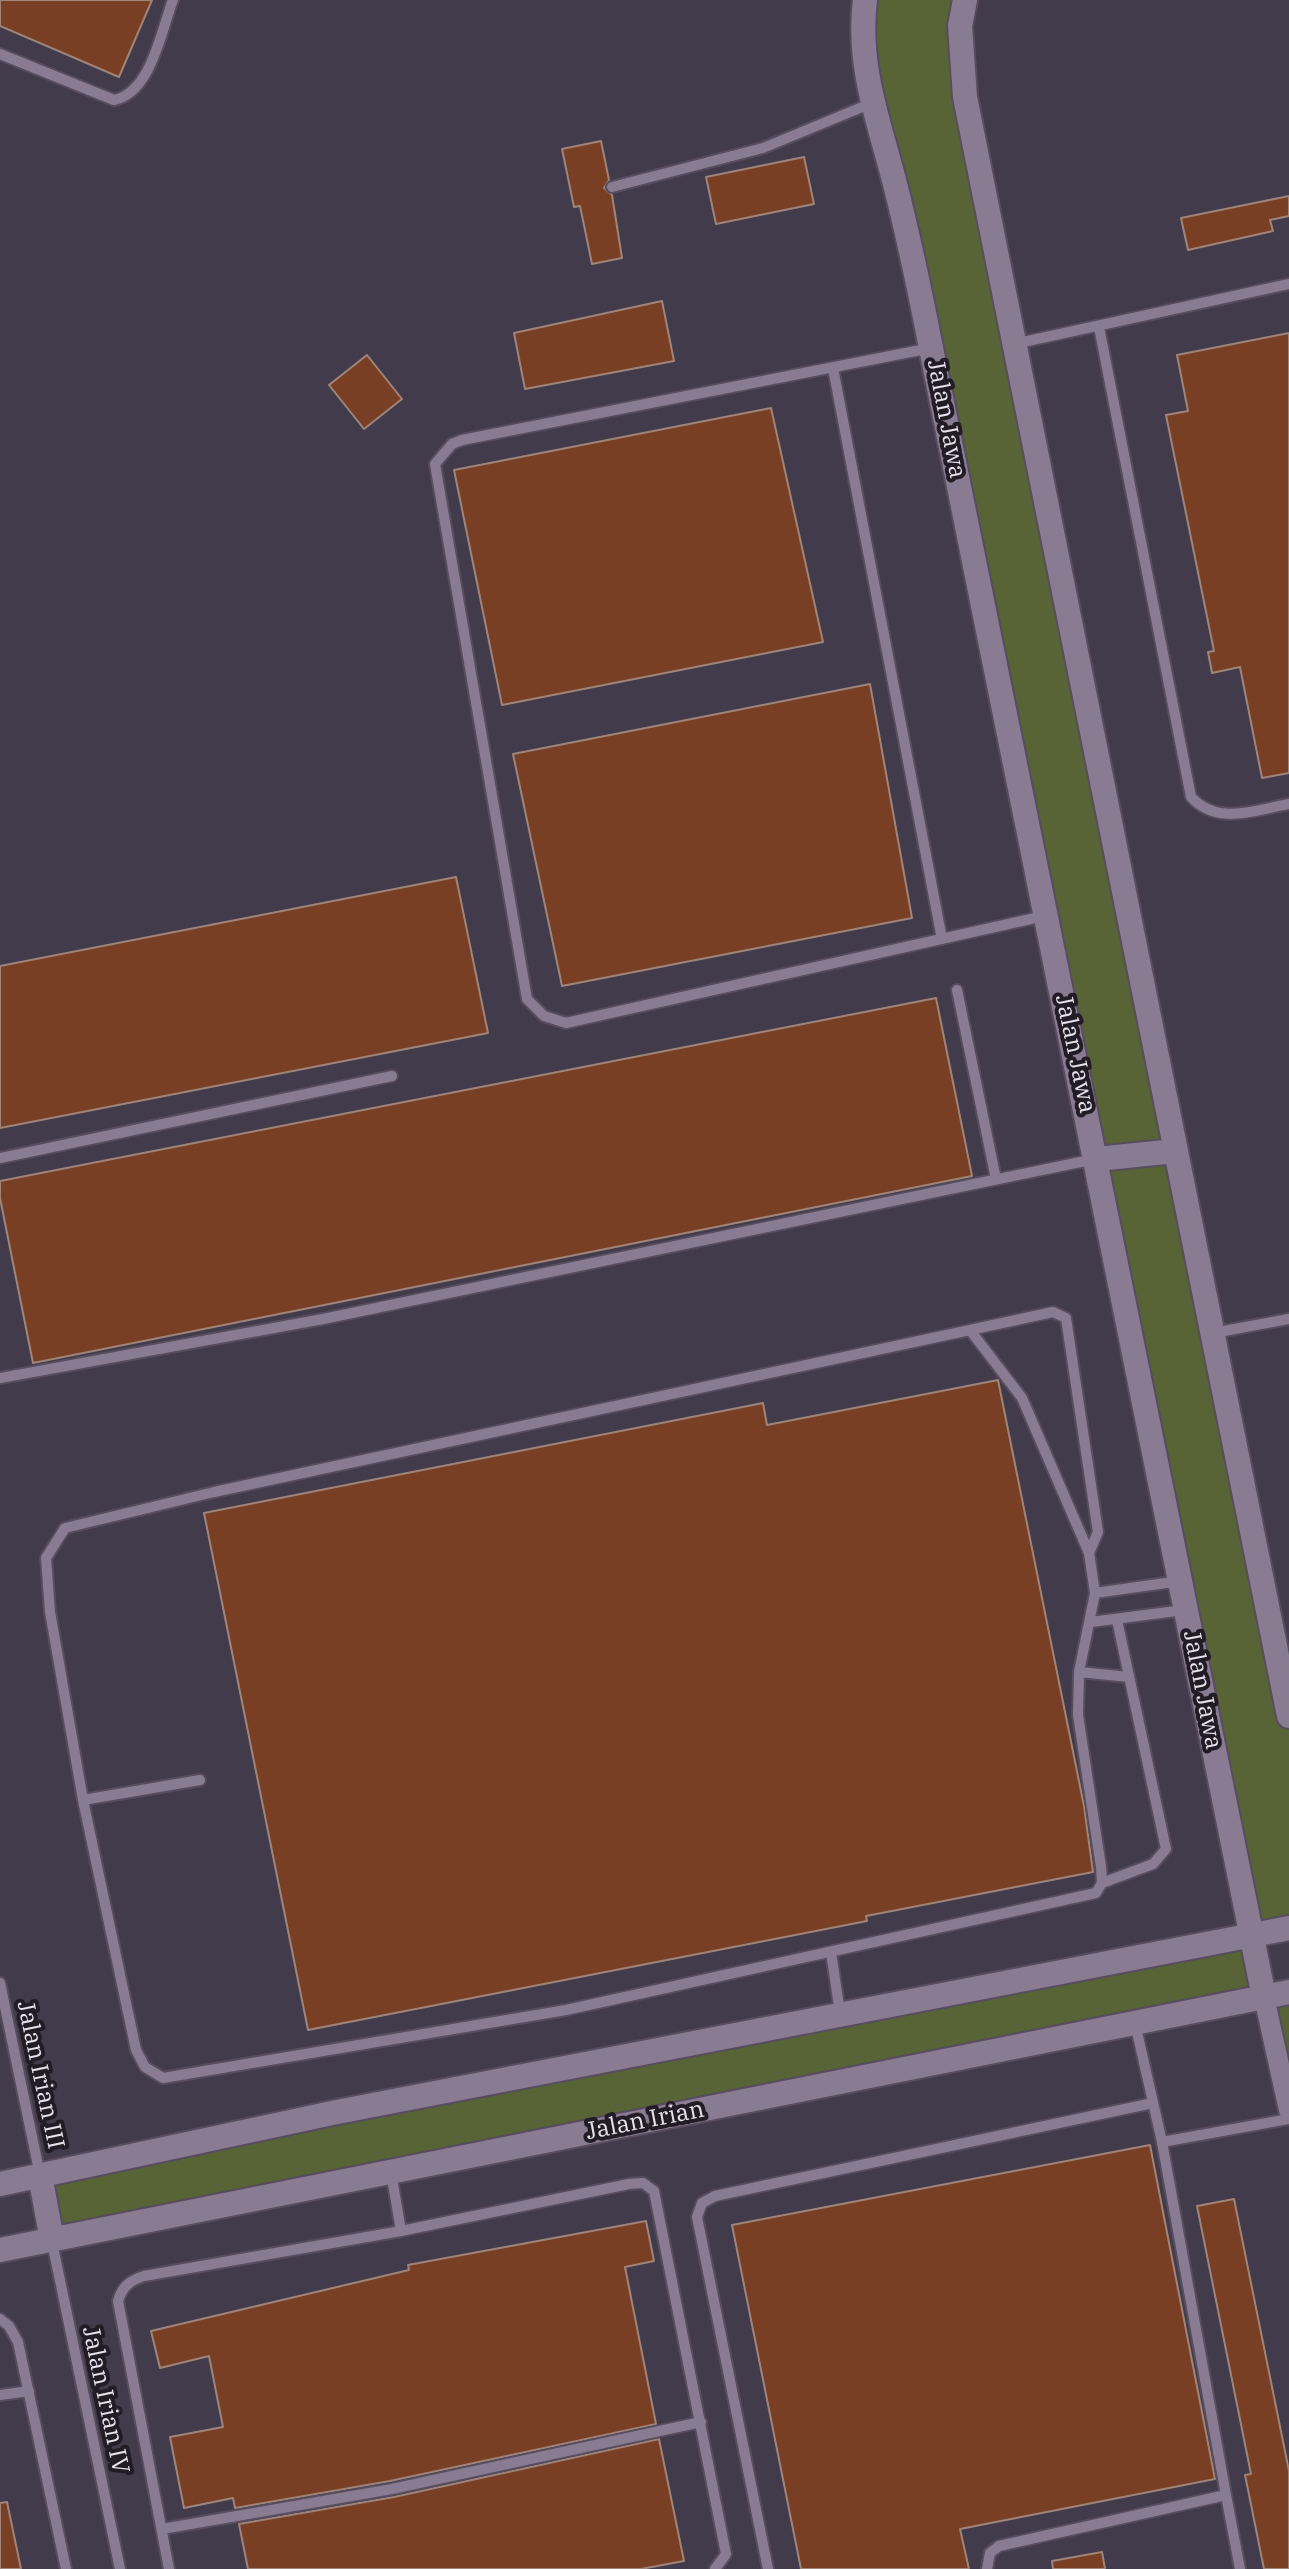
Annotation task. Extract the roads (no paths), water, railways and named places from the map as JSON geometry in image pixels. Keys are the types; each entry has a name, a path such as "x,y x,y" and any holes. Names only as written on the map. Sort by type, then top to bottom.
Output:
{"street":[{"path":"965,0 960,26 965,97 1289,1716"},
{"name":"Jalan Jawa","path":"864,2 862,54 911,250 1097,1159 1250,1935 1289,2110"},
{"path":"1097,1159 1175,1151"},
{"path":"0,2184 337,2112 1289,1928"},
{"name":"Jalan Irian","path":"0,2250 1289,1992"},
{"path":"40,2175 52,2240"}],"lane":[{"path":"0,54 114,100 125,98 141,83 173,0"},
{"path":"612,187 763,148 872,103"},
{"path":"1012,344 1289,284"},
{"path":"1099,327 1191,797 1201,808 1224,815 1289,804"},
{"path":"931,348 462,440 452,444 435,464 527,999 544,1016 566,1023 1046,916"},
{"path":"833,368 942,939"},
{"path":"957,990 996,1179"},
{"path":"0,1158 392,1076"},
{"path":"0,1378 323,1319 1097,1159"},
{"path":"1089,1553 1098,1532 1066,1318 1053,1312 214,1492 65,1528 46,1558 49,1598 83,1800 136,2050 145,2067 163,2078 566,2010 1096,1893 1102,1883 1153,1864 1166,1849 1117,1620"},
{"path":"1213,1333 1289,1319"},
{"path":"970,1330 1022,1398 1089,1553 1095,1593 1079,1672 1078,1715 1102,1883"},
{"path":"1095,1593 1180,1581"},
{"path":"1091,1622 1186,1609"},
{"path":"1079,1672 1129,1677"},
{"path":"83,1800 200,1780"},
{"path":"831,1952 841,2015"},
{"name":"Jalan Irian III","path":"0,1983 40,2175"},
{"path":"1135,2023 1162,2142 1240,2569"},
{"path":"768,2569 697,2217 702,2203 715,2196 1153,2103"},
{"path":"1162,2142 1289,2119"},
{"path":"391,2172 401,2231"},
{"path":"169,2569 118,2301 125,2287 144,2276 401,2231 629,2184 648,2185 657,2197 726,2554 715,2569"},
{"name":"Jalan Irian IV","path":"52,2240 120,2569"},
{"path":"0,2319 9,2326 18,2342 66,2569"},
{"path":"0,2395 29,2391"},
{"path":"162,2529 392,2489 701,2422"},
{"path":"987,2569 990,2553 999,2546 1226,2495"}]}
